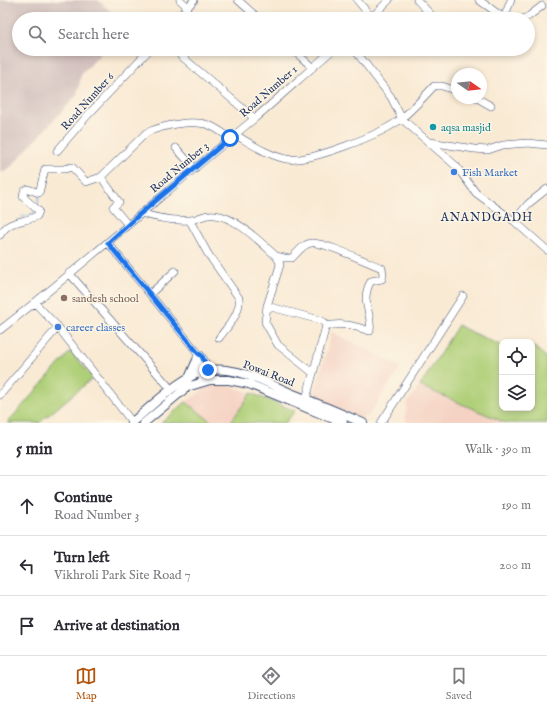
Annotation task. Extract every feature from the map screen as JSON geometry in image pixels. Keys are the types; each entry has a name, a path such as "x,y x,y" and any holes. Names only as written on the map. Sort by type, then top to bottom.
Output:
{"main road":[{"path":"189,378 198,357"},
{"name":"Powai Road","path":"132,423 172,389 189,378 229,371 251,376 363,423"},
{"name":"Powai Road","path":"144,423 187,387 206,376 249,384 338,422"}],"street":[{"path":"180,0 188,6"},
{"path":"183,12 194,0"},
{"path":"238,0 251,12"},
{"path":"357,0 366,12"},
{"path":"377,12 389,0"},
{"path":"417,0 428,12"},
{"path":"508,12 511,0"},
{"path":"480,1 497,12"},
{"path":"534,12 542,6"},
{"name":"Road Number 6","path":"56,151 143,56"},
{"path":"181,56 254,118"},
{"path":"300,56 312,67"},
{"name":"Road Number 1","path":"232,136 325,56"},
{"path":"359,56 391,97 402,118 456,166 476,194 514,221 547,250"},
{"path":"0,235 3,228 9,224 37,216 39,211 23,197 24,191 28,189 39,193 45,169 64,169 72,167 86,182 100,177 139,139 146,133 153,130 188,123 203,124 212,126 265,152 286,159 300,160 370,137 387,129 402,118 434,86 442,86 451,89"},
{"path":"487,104 491,106"},
{"name":"Road Number 3","path":"0,330 108,243 128,224 195,169 232,136"},
{"path":"430,142 488,150 503,145 528,143 547,145"},
{"path":"176,148 195,169"},
{"path":"100,177 119,202 113,207 128,224"},
{"path":"514,221 528,204 547,189"},
{"path":"141,213 161,219 190,221 203,215 216,215 229,219 238,224 276,256 280,266 267,306 265,322 278,345 313,373"},
{"path":"190,221 208,254 239,298 240,305 237,312 219,338"},
{"path":"276,256 292,258 303,246 312,242 331,247 382,268 382,279 371,281 366,289 366,306 370,331 338,323 326,326"},
{"path":"108,243 150,294 198,357 206,376"},
{"path":"150,294 175,271"},
{"path":"70,273 172,389"},
{"path":"381,423 463,296"},
{"path":"35,303 58,327 132,423"},
{"path":"267,306 320,320 324,322 326,326"},
{"path":"306,399 326,326"},
{"path":"0,394 58,327"},
{"path":"0,381 7,387"}],"shaded area":[{"path":"0,0 98,0 111,12 12,12 12,56 99,56 81,75 77,95 7,171 0,173"},
{"path":"332,332 401,367 369,415 360,418 313,398"},
{"path":"227,385 251,393 230,423 213,423 186,402 209,386"},
{"path":"420,386 506,423 407,423 405,417 407,403"}],"green space":[{"path":"458,325 499,345 499,411 535,411 535,348 547,358 547,423 506,423 420,386"},
{"path":"71,351 93,378 39,423 7,423"},
{"path":"251,393 295,411 285,423 230,423"},
{"path":"186,402 213,423 161,423"}],"waterway":[{"path":"37,206 40,194"},
{"path":"22,217 33,214 34,212"}],"place":[{"name":"aqsa masjid","path":"433,127"},
{"name":"Fish Market","path":"454,172"},
{"name":"sandesh school","path":"64,298"},
{"name":"career classes","path":"58,327"}],"district":[{"name":"ANANDGADH","path":"487,217"}],"route":[{"path":"208,370 202,356 108,243 141,213 230,138"}]}
